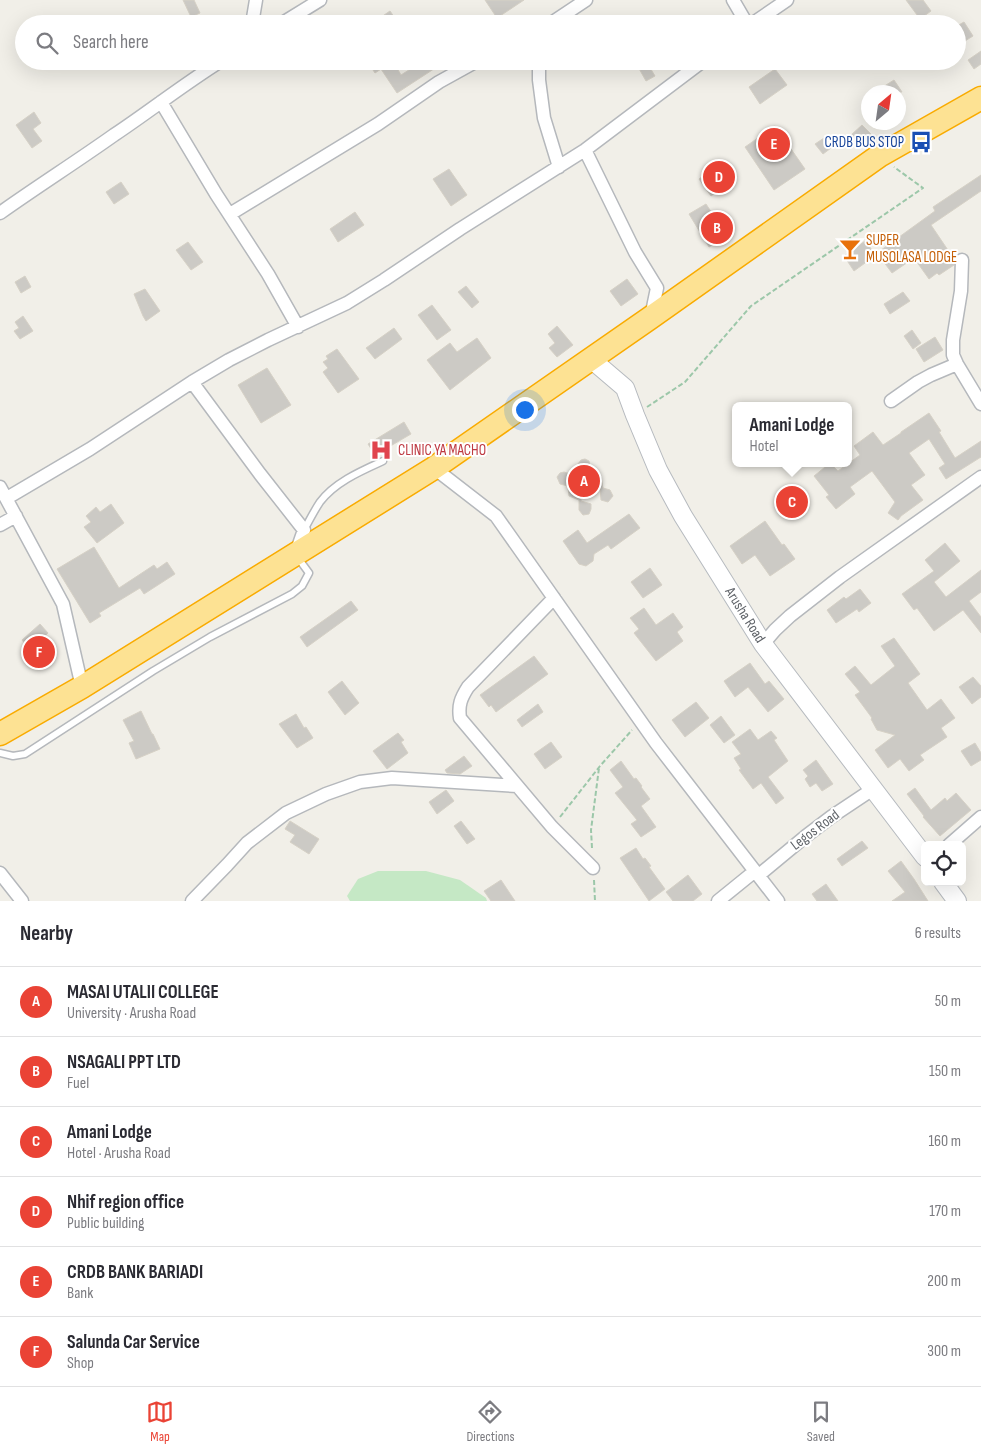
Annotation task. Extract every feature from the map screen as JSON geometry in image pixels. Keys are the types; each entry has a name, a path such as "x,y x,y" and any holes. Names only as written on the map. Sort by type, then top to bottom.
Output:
{"highway":[{"path":"0,734 82,687 434,468 879,156 981,98"}],"main road":[{"name":"Arusha Road","path":"591,359 625,388 658,470 683,516 763,644 921,852"},
{"path":"946,886 957,901"}],"street":[{"path":"254,15 256,0"},
{"path":"296,15 320,0"},
{"path":"564,15 586,0"},
{"path":"733,0 742,15"},
{"path":"765,15 787,0"},
{"path":"0,213 207,70"},
{"path":"230,214 371,128 439,82 461,70"},
{"path":"539,70 544,118 559,167"},
{"path":"82,687 63,604 3,492 90,450 192,382 229,360 347,303 585,150 691,70"},
{"path":"161,102 216,194 273,282 298,327"},
{"path":"585,150 635,252 657,288 650,318"},
{"path":"962,260 961,291 953,340 953,354 981,404"},
{"path":"891,401 918,382 957,364"},
{"path":"192,382 304,530 296,555"},
{"path":"434,468 496,516 641,721 719,826 778,901"},
{"path":"763,644 790,616 840,577 981,477"},
{"path":"0,525 16,516"},
{"path":"554,598 468,687 458,706 460,718 552,826 593,868"},
{"path":"192,901 247,843 286,813 326,794 360,782 392,778 517,786"},
{"name":"Legos Road","path":"718,901 831,816 874,789"},
{"path":"954,841 981,817"},
{"path":"0,873 22,901"}],"lane":[{"path":"304,530 320,502 330,491 363,470 383,461"},
{"path":"0,753 13,756 24,754 153,671 210,637 292,594 302,586 309,574 296,555"}],"path":[{"path":"635,415 685,382 751,306 923,188 879,156"},
{"path":"552,826 600,766 641,721"},
{"path":"595,901 592,830 600,766"}],"green space":[{"path":"378,871 426,871 460,880 486,898 487,901 350,901 347,896 358,879"}],"building":[{"path":"183,0 194,0 200,13 190,15"},
{"path":"485,0 524,0 502,15 495,15"},
{"path":"906,0 923,0 931,11 926,15 917,15"},
{"path":"390,11 393,15 384,15"},
{"path":"966,25 973,36 966,40"},
{"path":"981,51 981,64 974,69 968,60"},
{"path":"382,70 398,70 401,75 409,70 432,70 397,93"},
{"path":"640,70 651,70 655,76 646,81"},
{"path":"774,70 776,70 787,85 760,104 749,87"},
{"path":"894,80 897,85 886,85"},
{"path":"34,112 41,123 33,129 42,141 32,148 16,125"},
{"path":"775,126 805,169 774,190 745,147"},
{"path":"861,126 861,130 867,130 872,135 860,145 851,135"},
{"path":"824,138 831,148 823,154 815,144"},
{"path":"725,161 737,177 711,196 699,179"},
{"path":"449,169 467,195 451,206 433,179"},
{"path":"981,175 981,191 931,225 954,259 954,265 929,279 914,258 892,273 877,253 935,211 933,207"},
{"path":"121,182 129,194 114,204 106,192"},
{"path":"706,204 727,236 709,247 689,214"},
{"path":"355,212 364,225 338,242 330,229"},
{"path":"865,241 876,255 854,271 844,256"},
{"path":"188,242 203,262 191,270 176,250"},
{"path":"25,276 31,287 21,293 15,282"},
{"path":"627,279 638,294 621,306 610,291"},
{"path":"466,286 479,302 472,308 458,292"},
{"path":"145,289 160,311 146,321 134,294"},
{"path":"903,292 910,301 890,314 884,304"},
{"path":"432,305 451,330 437,340 418,315"},
{"path":"23,316 33,331 20,339 14,331 19,328 15,322"},
{"path":"557,326 573,345 557,357 549,348 555,343 548,334"},
{"path":"394,328 402,339 375,359 366,348"},
{"path":"912,330 921,343 913,349 904,336"},
{"path":"935,337 943,350 924,362 916,349"},
{"path":"477,338 491,358 450,390 427,360 450,343 457,352"},
{"path":"337,349 359,379 338,393 323,372 328,368 323,362 328,359 326,356"},
{"path":"267,368 291,405 261,423 238,385"},
{"path":"929,413 955,458 981,441 981,457 946,479 939,468 945,464 929,439 909,453 925,475 911,485 923,500 898,520 888,513 895,502 872,471 850,487 855,494 836,509 826,497 829,495 814,476 825,467 834,467 838,471 844,467 852,467 852,461 860,455 854,446 873,432 883,445"},
{"path":"404,422 411,434 375,455 368,444"},
{"path":"581,460 589,461 591,472 601,477 603,488 610,490 613,496 608,502 601,500 600,488 580,481 581,501 591,504 589,514 583,515 579,510 579,500 569,496 568,486 560,484 557,477 560,473 564,472 579,477 578,464"},
{"path":"111,504 124,523 97,543 84,527 91,522 86,516 96,507 100,512"},
{"path":"629,514 640,528 611,549 608,545 594,554 593,561 586,566 579,564 563,541 578,530 587,543"},
{"path":"765,521 782,545 784,544 795,559 770,576 755,555 742,564 730,546"},
{"path":"945,543 960,561 934,582 946,597 981,570 981,592 969,601 981,617 981,633 963,610 934,631 917,608 914,610 902,594 934,571 925,560"},
{"path":"94,547 119,588 154,565 157,569 167,562 175,574 144,594 140,588 99,613 101,616 90,623 57,569"},
{"path":"650,568 662,585 643,598 631,582"},
{"path":"860,589 871,603 859,612 857,609 836,623 827,610 844,597 846,599"},
{"path":"351,601 358,610 307,647 300,637"},
{"path":"644,608 656,625 673,613 683,627 677,632 683,641 656,661 634,633 639,629 630,618"},
{"path":"40,624 48,633 30,650 22,640"},
{"path":"894,638 920,674 908,683 927,710 941,699 955,718 941,728 947,737 920,755 924,760 909,771 900,759 888,768 875,750 895,735 877,730 872,718 855,695 860,692 845,674 855,666 871,685 895,666 881,646"},
{"path":"534,656 548,674 496,712 491,705 489,707 480,695"},
{"path":"750,663 765,684 769,681 784,699 768,712 748,687 735,697 724,681"},
{"path":"973,677 981,686 981,697 972,704 959,687"},
{"path":"342,681 359,703 345,715 328,692"},
{"path":"696,702 709,718 685,737 672,720"},
{"path":"538,704 543,712 522,727 517,720"},
{"path":"141,711 160,749 136,759 129,743 134,741 123,720"},
{"path":"296,714 304,728 306,727 313,738 297,748 279,724"},
{"path":"721,716 735,735 724,743 710,725"},
{"path":"750,729 758,740 771,731 777,738 774,740 788,761 768,777 784,798 776,804 761,783 753,789 739,770 741,769 734,758 741,754 732,742"},
{"path":"398,733 404,740 401,742 408,753 387,769 373,751"},
{"path":"551,742 562,757 545,769 534,754"},
{"path":"975,743 981,753 981,760 971,766 961,751"},
{"path":"464,756 472,766 460,774 447,773 445,770"},
{"path":"816,760 833,784 822,791 816,783 810,787 805,779 808,776 803,770"},
{"path":"621,761 634,779 636,778 650,799 641,806 656,827 641,837 631,824 637,820 615,793 623,787 610,770"},
{"path":"915,788 931,810 945,798 947,801 956,793 971,810 940,836 923,817 907,794"},
{"path":"446,790 454,801 437,814 429,802"},
{"path":"290,821 319,839 309,854 290,842 295,835 285,829"},
{"path":"461,821 475,839 467,844 454,826"},
{"path":"862,841 868,848 842,866 837,859"},
{"path":"636,848 643,859 645,858 651,866 649,867 665,889 649,901 620,858"},
{"path":"901,861 928,901 892,901 905,892 888,871"},
{"path":"688,875 702,894 693,901 673,901 666,892"},
{"path":"501,880 515,901 491,901 484,891"},
{"path":"826,884 838,901 817,901 812,894"}],"place":[{"name":"CRDB BUS STOP","path":"921,142"},
{"name":"CRDB BANK BARIADI","path":"774,144"},
{"name":"Nhif region office","path":"719,177"},
{"name":"NSAGALI PPT LTD","path":"717,228"},
{"name":"SUPER MUSOLASA LODGE","path":"850,249"},
{"name":"CLINIC YA MACHO","path":"381,450"},
{"name":"MASAI UTALII COLLEGE","path":"584,481"},
{"name":"Amani Lodge","path":"792,502"},
{"name":"Salunda Car Service","path":"39,652"}]}
